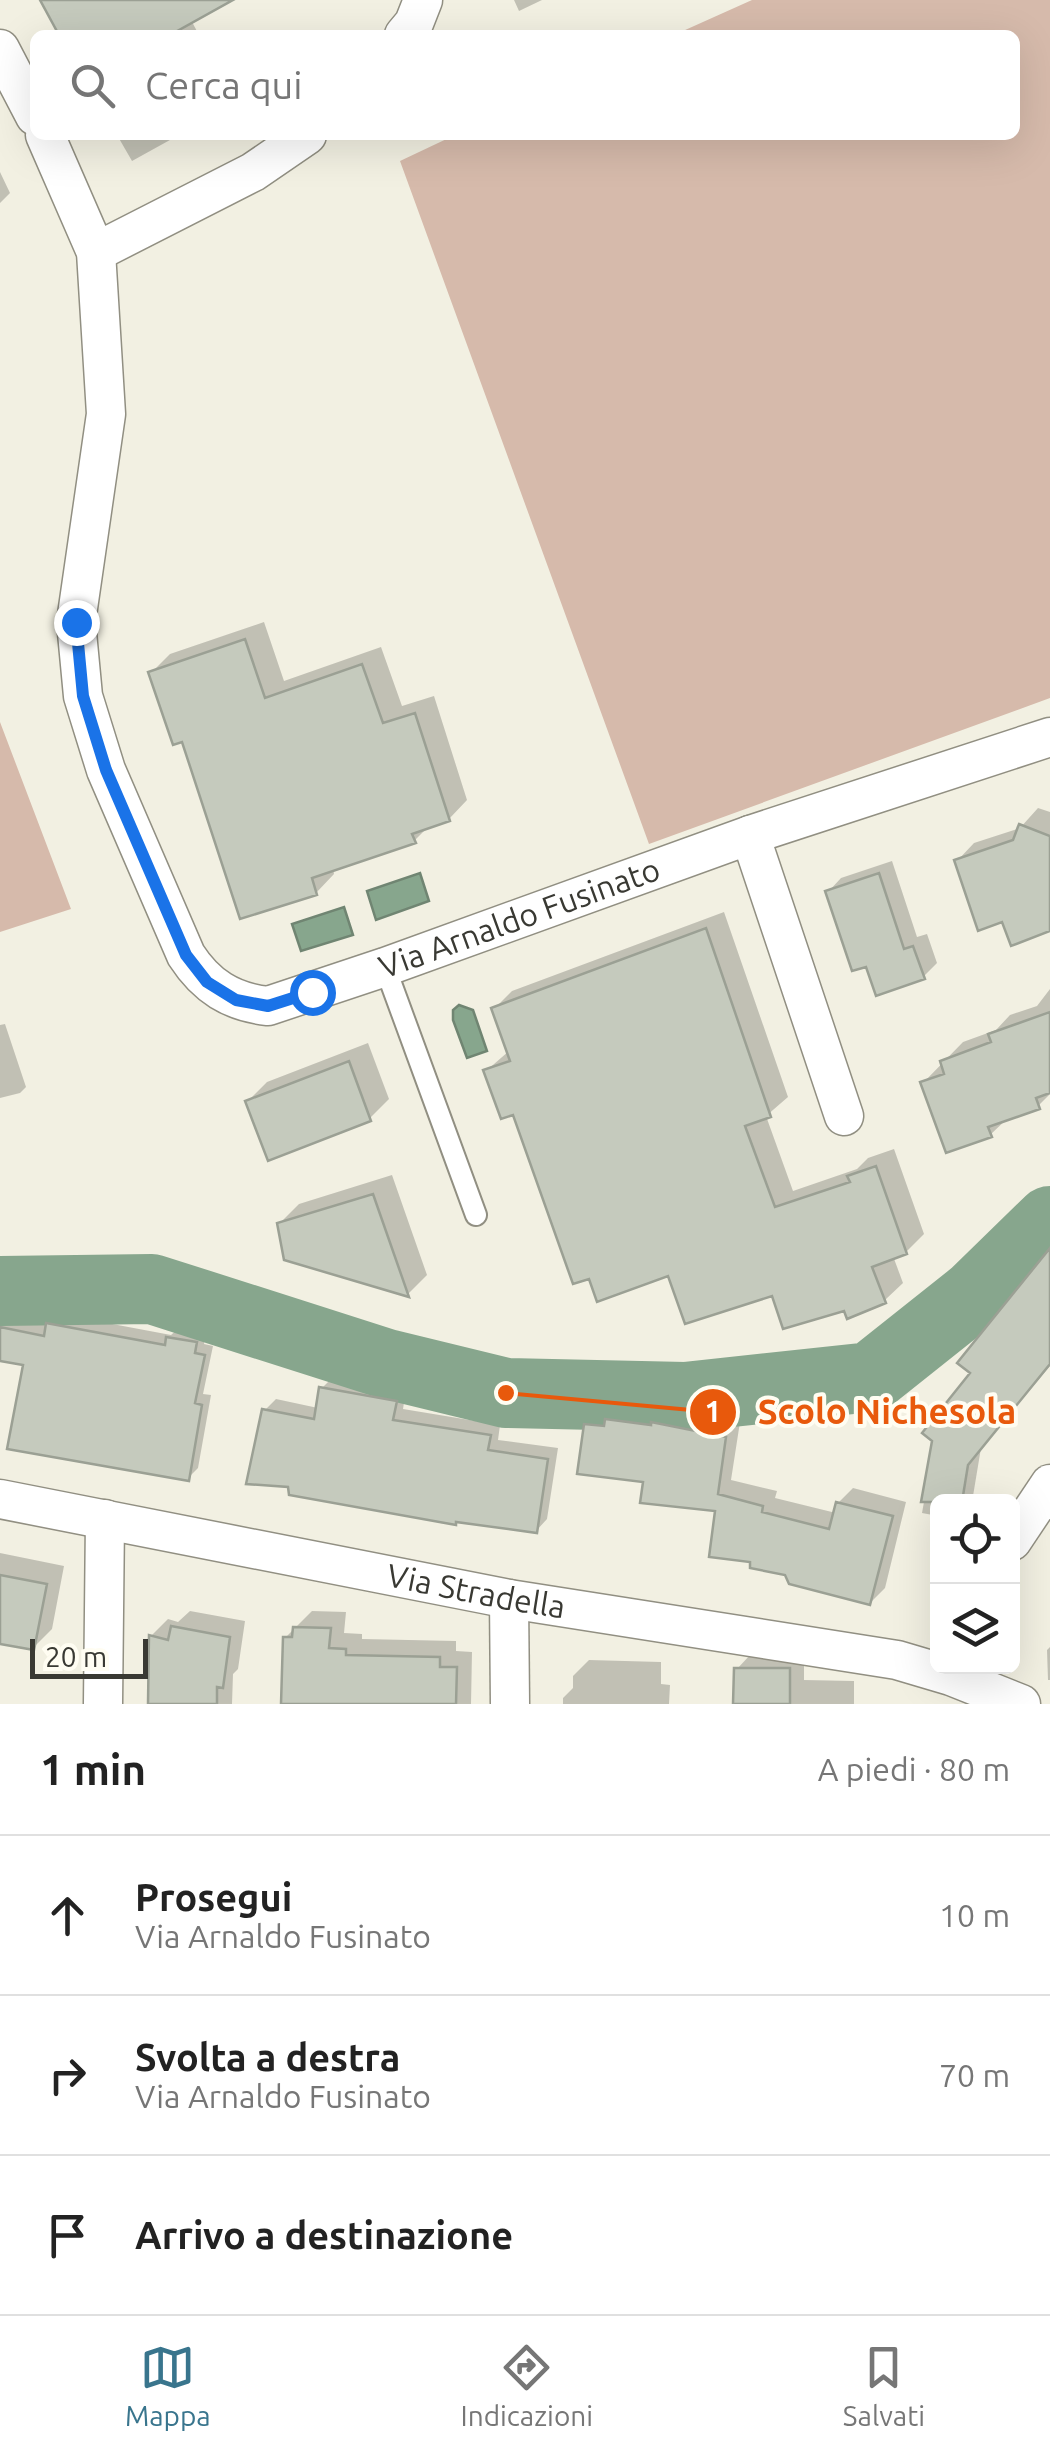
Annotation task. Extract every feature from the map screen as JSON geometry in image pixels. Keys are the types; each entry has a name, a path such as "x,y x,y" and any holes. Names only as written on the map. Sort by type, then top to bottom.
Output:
{"street":[{"path":"408,30 424,0"},
{"path":"0,49 30,106"},
{"name":"Via Arnaldo Fusinato","path":"47,140 96,252 106,414 76,622 83,696 106,770 186,955 196,970 221,992 236,1000 268,1006 750,834 1050,737"},
{"path":"96,252 253,172 300,140"},
{"path":"750,834 844,1116"},
{"path":"1020,1529 1050,1484"},
{"name":"Via Stradella","path":"0,1499 508,1599 930,1666"},
{"path":"103,1704 105,1519"},
{"path":"508,1599 510,1704"},
{"name":"Via Stradella","path":"959,1674 1021,1704"}],"lane":[{"path":"385,967 476,1215"}],"shaded area":[{"path":"752,0 1050,0 1050,698 649,844 400,161 444,140 1020,140 1020,30 685,30"},
{"path":"0,722 71,909 0,932"},
{"path":"420,873 429,901 376,920 367,891"},
{"path":"344,907 353,935 301,951 292,924"},
{"path":"459,1005 473,1010 487,1051 467,1058 453,1020 453,1010"}],"building":[{"path":"40,0 233,0 179,30 56,30"},
{"path":"245,639 265,698 362,664 383,723 415,713 450,821 412,834 416,843 312,878 317,895 240,919 182,742 173,745 148,672"},
{"path":"1019,824 1050,836 1050,931 1011,946 1002,922 978,931 954,860 1013,840"},
{"path":"879,873 904,949 913,946 925,979 876,996 866,967 852,971 825,891"},
{"path":"706,928 771,1117 745,1126 775,1207 850,1182 847,1176 876,1166 907,1254 872,1267 886,1303 847,1319 844,1311 783,1329 772,1296 685,1324 668,1276 597,1302 589,1279 573,1284 513,1115 501,1119 483,1070 510,1061 491,1008"},
{"path":"1050,1012 1050,1093 1036,1098 1040,1109 988,1127 992,1137 946,1153 920,1082 944,1074 940,1061 991,1042 988,1034"},
{"path":"349,1061 371,1121 268,1161 245,1101"},
{"path":"373,1194 409,1297 284,1260 277,1223"},
{"path":"1050,1248 1050,1364 968,1465 963,1494 930,1494 930,1502 921,1502 932,1441 922,1433 970,1373 957,1363"},
{"path":"46,1323 165,1345 166,1337 197,1342 195,1353 205,1355 195,1403 202,1405 189,1481 7,1449 23,1365 0,1361 0,1327 44,1336"},
{"path":"319,1387 397,1401 393,1420 491,1435 488,1450 548,1459 537,1533 456,1525 289,1495 288,1487 246,1484 262,1409 314,1419"},
{"path":"605,1419 651,1422 726,1437 718,1494 763,1506 762,1512 829,1529 836,1502 893,1516 870,1605 789,1584 785,1575 750,1568 750,1562 709,1557 715,1511 640,1503 643,1482 577,1474 584,1424 604,1426"},
{"path":"0,1575 47,1584 34,1650 0,1644"},
{"path":"171,1626 230,1637 223,1688 217,1687 217,1704 148,1704 149,1635 168,1640"},
{"path":"293,1627 331,1628 329,1648 346,1649 346,1655 440,1657 440,1667 457,1667 456,1704 281,1704 283,1637 292,1637"},
{"path":"734,1668 790,1668 790,1704 733,1704"}],"waterway":[{"path":"0,1291 152,1289 387,1364 506,1393 685,1397 871,1377 974,1295 1050,1221"}],"place":[{"name":"Scolo Nichesola","path":"506,1393"}],"route":[{"path":"76,622 83,696 106,770 186,955 207,982 236,1000 268,1006 312,992"}]}
